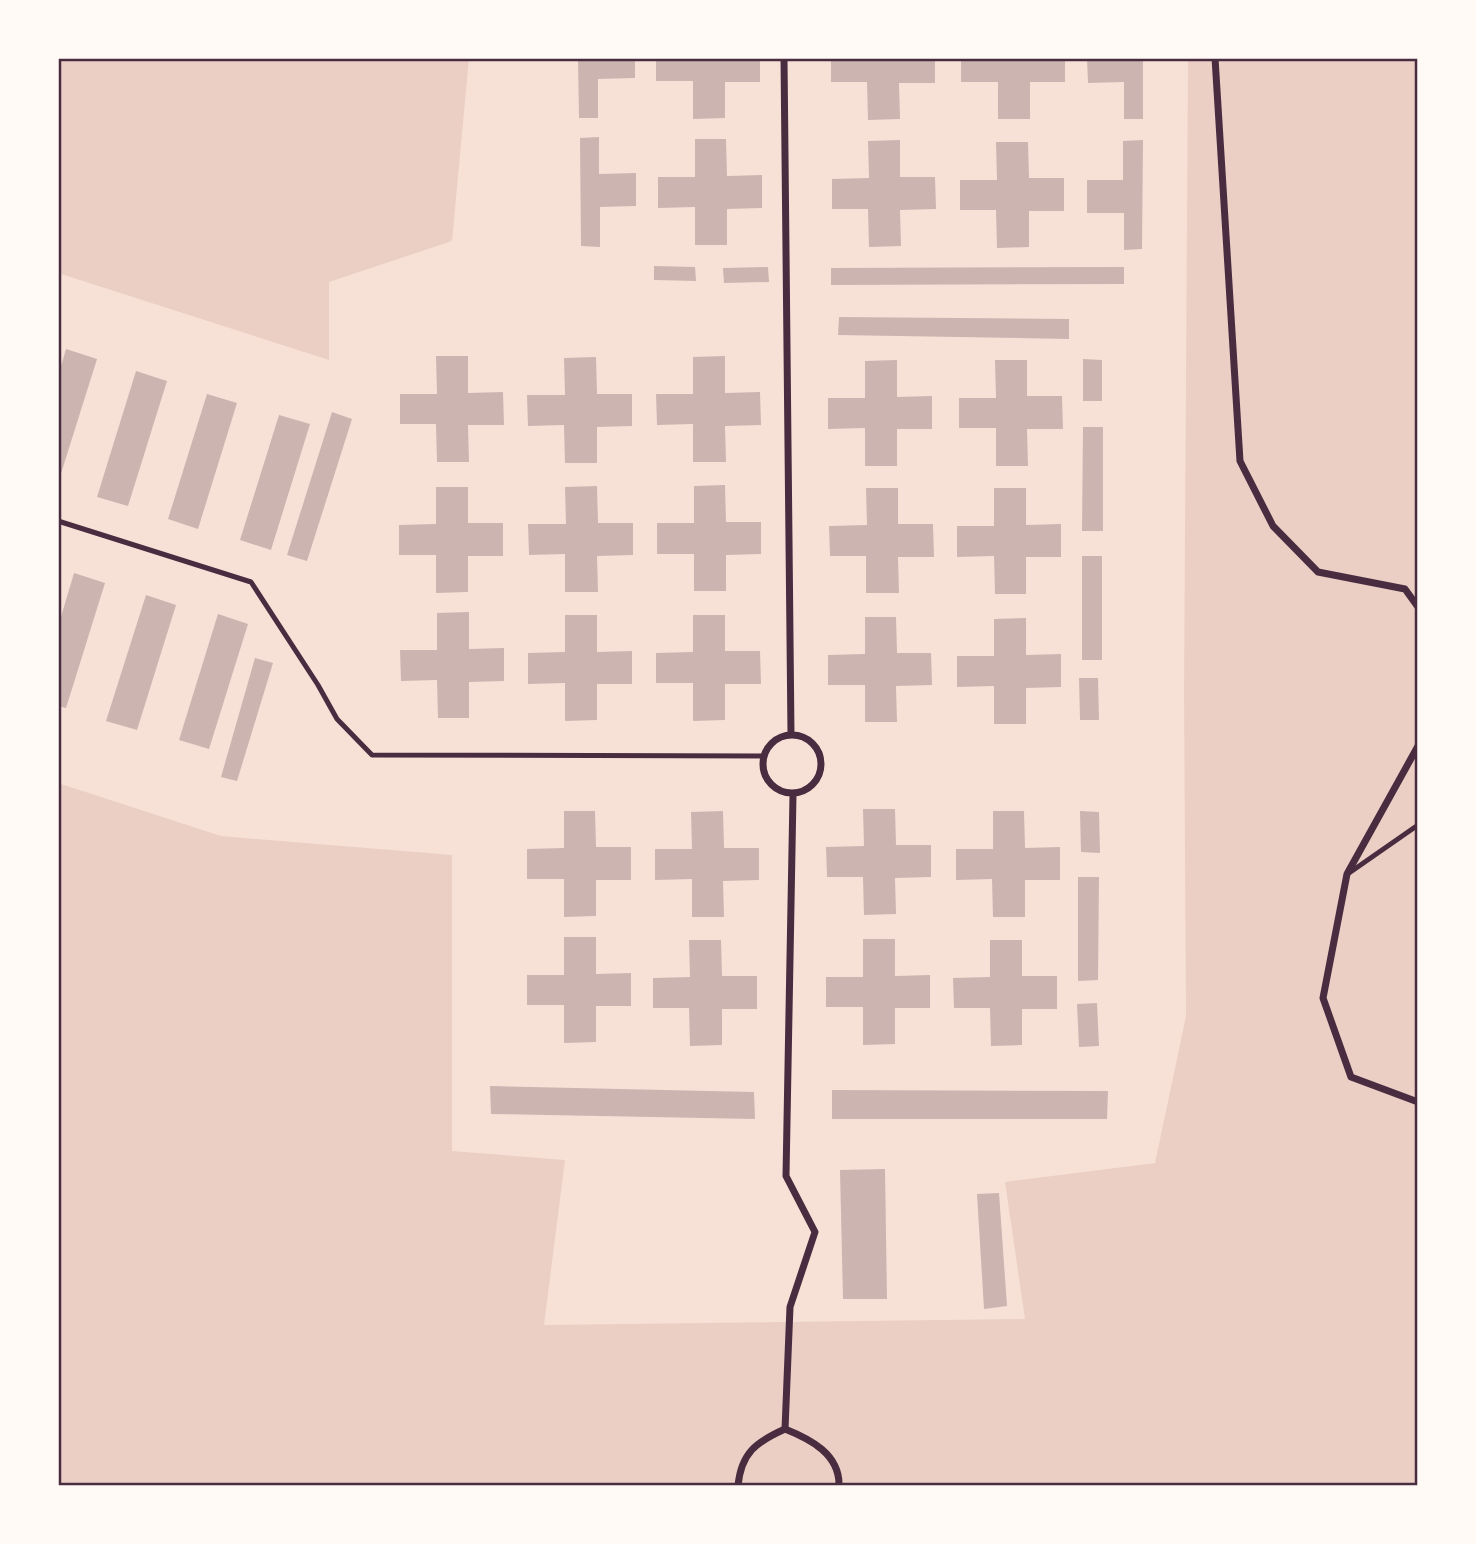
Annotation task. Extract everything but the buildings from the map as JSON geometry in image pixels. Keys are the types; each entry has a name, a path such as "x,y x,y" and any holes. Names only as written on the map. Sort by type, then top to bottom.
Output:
{"street":[{"path":"784,58 791,734"},
{"path":"1215,58 1240,461 1273,526 1318,572 1405,590 1418,607"},
{"path":"791,734 813,742 823,763 815,785 793,794 775,789 764,775 763,756 773,740 791,734"},
{"path":"1418,746 1347,874 1323,998 1351,1077 1418,1102"},
{"path":"785,1429 790,1307 815,1232 786,1176 793,794"},
{"path":"738,1486 744,1458 763,1438 785,1429 811,1439 828,1454 839,1477 839,1486"}],"lane":[{"path":"58,521 251,582 337,719 372,755 763,756"},
{"path":"1347,874 1418,825"}],"shaded area":[{"path":"58,58 469,58 452,241 329,282 329,360 58,273"},
{"path":"1188,58 1418,58 1418,1486 58,1486 58,783 221,836 452,855 452,1151 565,1160 544,1325 1025,1319 1005,1182 1155,1163 1186,1016 1184,693"}]}
